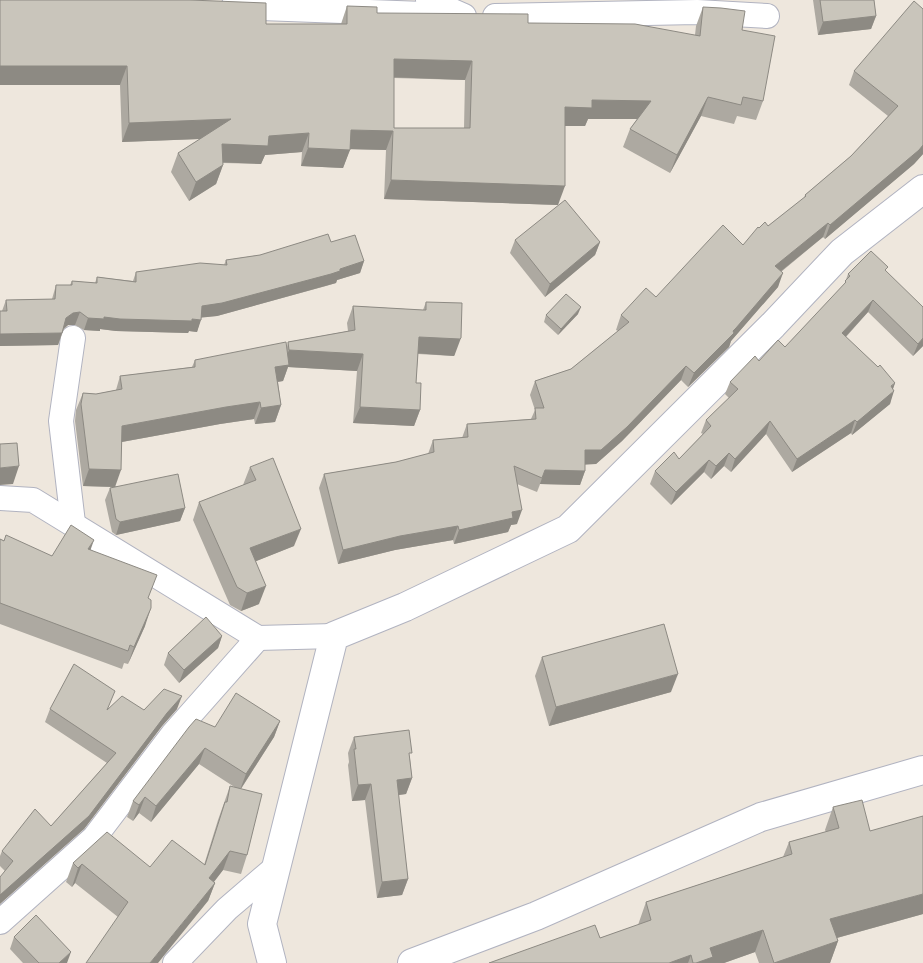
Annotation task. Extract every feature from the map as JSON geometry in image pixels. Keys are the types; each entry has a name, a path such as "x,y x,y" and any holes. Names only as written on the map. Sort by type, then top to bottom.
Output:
{"street":[{"path":"428,0 464,16"},
{"path":"211,6 464,16 697,12 767,16"},
{"path":"0,498 33,500 258,638 334,636 405,607 568,529 766,332 842,252 923,189"},
{"path":"73,338 61,420 73,524"},
{"path":"272,963 262,924 334,636"},
{"path":"0,922 94,838 173,734 258,638"},
{"path":"412,963 536,916 761,817 923,770"},
{"path":"175,963 227,909 276,867"}],"building":[{"path":"0,0 190,0 266,3 266,24 347,24 347,6 377,7 377,13 528,14 528,23 635,24 700,36 703,7 745,11 742,30 775,36 763,101 743,97 741,105 708,97 677,155 630,129 651,101 592,100 592,108 565,107 565,186 391,180 393,131 351,130 350,150 308,148 309,133 269,136 268,146 222,144 223,165 196,182 178,153 231,119 129,123 127,66 0,66","holes":["394,59 472,61 470,128 394,128"]},
{"path":"820,0 874,0 876,16 823,22"},
{"path":"914,1 923,9 923,145 830,225 828,223 775,266 783,273 733,331 734,333 694,373 686,366 627,427 601,450 585,450 585,471 545,470 542,478 514,466 522,510 512,512 513,518 459,530 458,526 400,536 343,550 324,474 396,462 434,452 433,440 468,437 467,424 536,419 535,408 544,408 535,381 571,369 629,322 621,315 646,288 656,297 723,225 743,245 758,227 765,222 768,226 806,196 851,156 898,106 854,71"},
{"path":"565,200 600,242 550,284 515,240"},
{"path":"328,234 331,242 355,235 364,261 331,274 222,303 202,306 201,320 88,318 80,312 73,313 66,318 62,333 0,334 0,311 7,311 6,300 55,299 56,285 72,285 72,281 97,283 97,277 136,282 136,272 200,263 227,265 226,260 260,255"},
{"path":"871,251 888,267 885,270 923,307 923,338 918,344 873,300 842,333 878,367 880,365 895,383 891,386 894,391 857,422 855,420 797,459 770,421 735,459 729,453 716,466 709,460 676,492 655,471 674,452 679,459 711,426 706,420 738,389 730,382 755,356 759,361 778,340 785,347 846,282 850,276 848,274"},
{"path":"566,294 581,307 561,329 546,315"},
{"path":"426,302 462,303 461,338 419,337 416,383 421,383 420,410 360,407 363,354 289,350 288,342 355,330 353,306 426,310"},
{"path":"286,342 289,365 275,367 281,405 261,408 260,402 122,426 121,470 89,469 81,404 83,393 96,394 122,389 120,376 195,367 195,360"},
{"path":"17,443 19,466 0,468 0,444"},
{"path":"273,458 301,529 250,548 266,586 247,593 237,587 199,502 256,480 250,467"},
{"path":"178,474 185,508 120,522 116,519 110,488"},
{"path":"71,525 94,540 88,549 157,575 148,598 151,600 151,608 134,647 130,645 128,651 0,603 0,539 4,541 6,535 52,556"},
{"path":"206,617 222,636 184,670 168,653"},
{"path":"664,624 678,674 556,707 542,657"},
{"path":"74,664 115,691 107,710 122,696 144,710 164,689 182,696 89,816 0,895 0,877 13,861 2,851 35,809 51,826 116,753 50,709"},
{"path":"236,693 280,721 246,774 205,748 156,806 145,797 139,805 133,801 196,719 215,727"},
{"path":"409,730 412,753 409,753 412,778 397,780 408,879 382,882 371,784 358,785 354,737"},
{"path":"230,786 262,794 247,855 230,851 209,878 215,883 150,963 86,963 128,902 82,864 78,868 73,863 107,832 150,867 172,840 205,865 225,802 227,802"},
{"path":"862,800 870,831 923,816 923,894 830,919 838,941 774,963 763,930 710,948 713,957 696,963 693,963 691,955 669,963 489,963 595,925 600,938 651,920 646,902 792,854 789,842 839,828 833,807"},
{"path":"36,915 71,952 59,963 39,963 14,937"}]}
